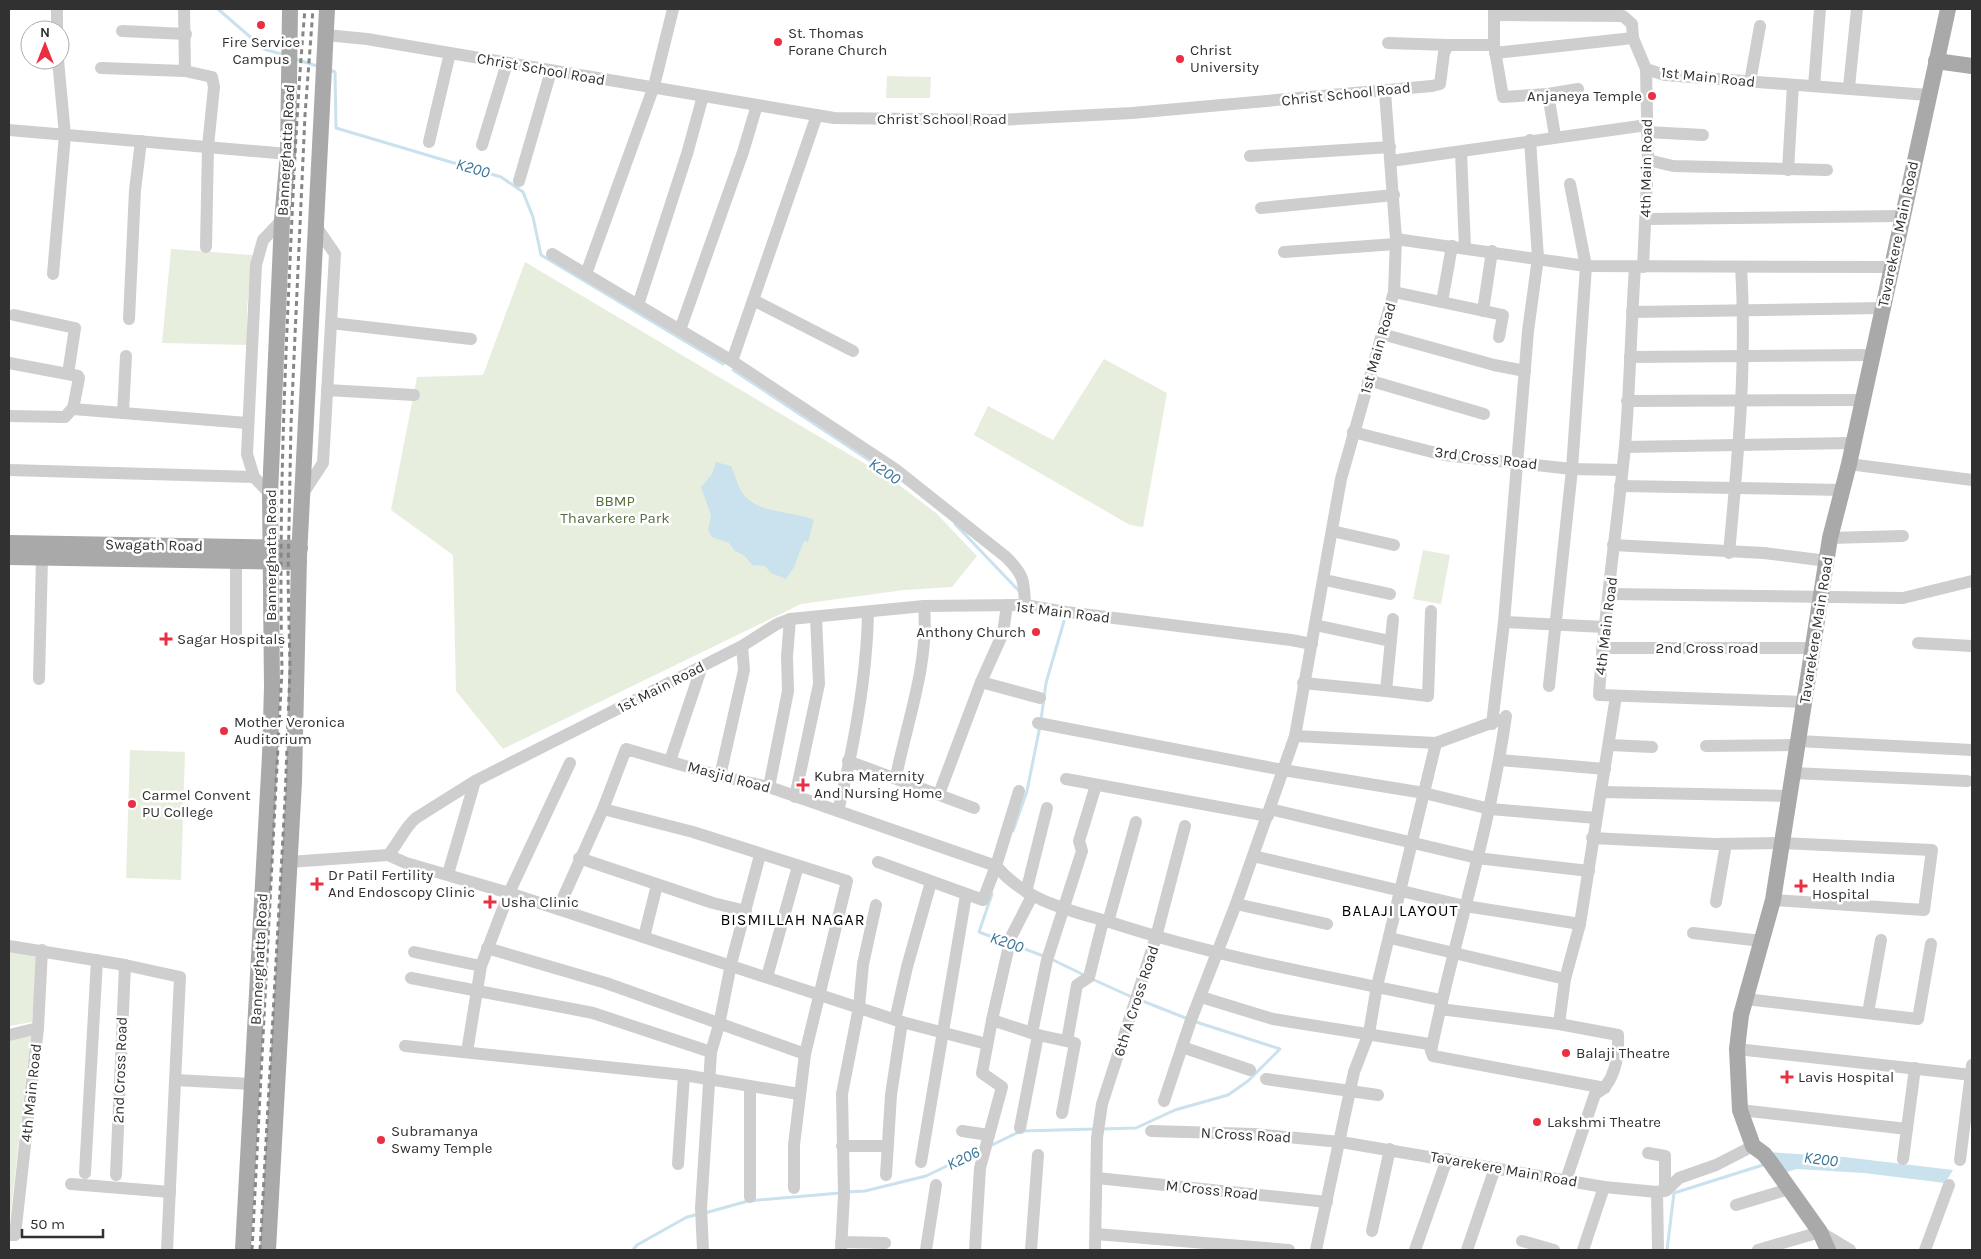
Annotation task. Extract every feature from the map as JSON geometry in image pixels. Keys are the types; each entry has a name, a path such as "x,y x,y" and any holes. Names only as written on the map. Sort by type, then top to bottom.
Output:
{"main road":[{"name":"Bannerghatta Road","path":"244,1250 266,860 272,687 270,494 282,220 288,154 290,9"},
{"path":"326,34 327,9"},
{"name":"Tavarekere Main Road","path":"1828,1250 1820,1232 1759,1150 1740,1110 1738,1049 1745,999 1773,900 1830,538 1849,464 1948,9"},
{"name":"Bannerghatta Road","path":"268,1250 295,753 302,495 326,34"},
{"path":"1937,57 1972,57"},
{"path":"1937,57 1972,66"},
{"name":"Swagath Road","path":"9,542 187,552 300,555"},
{"name":"Swagath Road","path":"9,557 42,558 187,552 236,561 271,554"},
{"path":"266,860 289,862"}],"street":[{"path":"184,9 186,34 185,71"},
{"path":"586,274 654,86 673,9"},
{"path":"1814,86 1820,9"},
{"path":"1848,88 1857,9"},
{"path":"1494,12 1495,49 1502,97"},
{"name":"1st Main Road","path":"1494,12 1623,16 1632,24 1633,38 1646,70 1666,75 1928,95"},
{"path":"1750,82 1760,26"},
{"path":"122,31 186,34"},
{"name":"Christ School Road","path":"326,34 654,86 817,115 908,120 998,120 1132,113 1385,92 1440,84 1444,54 1448,45"},
{"path":"1388,43 1495,49 1633,38"},
{"path":"429,142 450,53"},
{"path":"482,145 507,63"},
{"path":"101,68 185,71 212,77 208,146 206,247"},
{"path":"53,274 65,135 59,70"},
{"path":"519,181 551,70"},
{"name":"4th Main Road","path":"1559,1024 1565,979 1580,924 1589,871 1592,838 1610,745 1616,696 1599,695 1604,627 1624,447 1632,312 1646,219 1648,160 1646,70"},
{"path":"1788,170 1793,85"},
{"path":"1490,91 1502,97 1548,94 1578,89"},
{"name":"1st Main Road","path":"388,855 398,844 408,825 416,818 475,781 742,646 777,624 790,620 924,606 1025,605 1312,644 1325,580 1341,479 1394,292 1396,241 1394,195 1385,92"},
{"path":"1548,94 1556,136"},
{"path":"638,305 687,154 703,96"},
{"path":"680,330 743,152 757,105"},
{"path":"732,361 817,115"},
{"path":"1391,161 1556,136 1647,128 1702,135"},
{"path":"9,130 288,154"},
{"path":"1492,724 1504,622 1525,370 1538,258 1530,140"},
{"path":"129,319 135,190 141,141"},
{"path":"1250,156 1390,147"},
{"path":"1442,302 1459,247 1460,152"},
{"path":"1648,160 1673,166 1827,170"},
{"path":"1549,686 1572,469 1586,266 1570,184"},
{"path":"1261,208 1394,195"},
{"path":"1646,219 1902,216"},
{"path":"270,494 254,476 247,454 246,423 256,265 263,240 282,220"},
{"path":"302,495 323,463 335,254 315,225"},
{"path":"1284,252 1396,241 1492,251 1586,266 1891,267"},
{"path":"1483,311 1492,251"},
{"path":"552,254 732,361 895,469 1006,557 1020,571 1024,580 1025,605"},
{"path":"1729,552 1739,444 1744,356 1741,267"},
{"path":"1394,292 1503,315 1499,337"},
{"path":"753,300 853,352"},
{"path":"1632,312 1744,312 1882,308"},
{"path":"14,315 75,328 68,374"},
{"path":"331,323 471,339"},
{"path":"1382,334 1494,365 1525,370"},
{"path":"1630,357 1872,355"},
{"path":"123,413 126,356"},
{"path":"9,363 75,374 79,378 72,409 65,417 9,416"},
{"path":"1368,380 1484,414"},
{"path":"327,390 414,395"},
{"path":"1627,401 1863,400"},
{"path":"72,409 246,423"},
{"name":"3rd Cross Road","path":"1353,432 1444,455 1572,469 1621,470"},
{"path":"1624,447 1853,443"},
{"path":"1849,464 1972,480"},
{"path":"9,470 254,476"},
{"path":"1620,486 1735,490 1843,490"},
{"path":"1332,531 1394,545"},
{"path":"1830,538 1903,536"},
{"path":"1613,545 1764,553 1827,561"},
{"path":"38,679 42,558"},
{"path":"236,561 236,640"},
{"path":"1325,580 1390,594"},
{"path":"1609,594 1903,598 1972,581"},
{"path":"939,794 981,682 1003,633 1007,605"},
{"path":"896,777 910,724 920,668 924,639 924,606"},
{"path":"1303,683 1428,696 1431,611"},
{"path":"838,811 862,689 868,641 868,612"},
{"path":"795,796 819,684 816,617"},
{"path":"1386,691 1393,618"},
{"path":"769,787 788,691 786,656 790,620"},
{"path":"1504,622 1604,627"},
{"path":"1315,625 1390,641"},
{"path":"1918,643 1972,646"},
{"path":"1164,1101 1182,1046 1236,904 1296,736 1303,683 1312,644"},
{"path":"720,776 744,670 742,646"},
{"name":"2nd Cross road","path":"1602,648 1813,648"},
{"path":"670,762 702,666"},
{"path":"981,682 1040,698"},
{"path":"1616,696 1804,702"},
{"path":"1296,736 1436,743 1492,724 1506,716 1490,810 1431,1051"},
{"path":"1038,723 1283,770 1424,793 1490,810 1596,818"},
{"path":"1316,1250 1341,1142 1354,1072 1369,1033 1377,986 1402,890 1436,743"},
{"path":"1706,746 1798,743 1972,750"},
{"path":"1610,745 1652,747"},
{"name":"Masjid Road","path":"558,909 579,858 603,809 626,749 720,776 769,787 996,866"},
{"path":"1500,760 1605,769"},
{"path":"848,761 896,777 974,808"},
{"path":"467,1052 481,966 509,893 570,763"},
{"path":"1793,773 1967,781"},
{"path":"1066,780 1269,812 1477,858 1589,871"},
{"path":"448,874 475,781"},
{"path":"1020,1128 1046,960 1082,851 1079,841 1096,785"},
{"path":"878,862 983,900 996,866 1019,791"},
{"path":"1602,792 1789,796"},
{"path":"975,1250 980,1168 1002,1087 982,1073 1011,936 1029,894 1047,808"},
{"path":"603,809 693,832 846,881 805,1054 794,1145 794,1188"},
{"path":"1067,1041 1078,985 1089,977 1136,822"},
{"name":"6th A Cross Road","path":"1095,1250 1097,1138 1102,1104 1156,937 1185,826"},
{"path":"1592,838 1726,844 1781,843 1932,850 1924,910 1773,900"},
{"path":"1716,902 1726,844"},
{"path":"289,862 388,855 406,863 448,874 644,936 899,1021 942,1034 987,1044"},
{"path":"703,1250 701,1208 711,1052 719,1025 730,964 760,855"},
{"path":"1252,856 1465,906 1580,924"},
{"path":"579,858 657,885 746,911"},
{"path":"767,977 798,866"},
{"path":"996,866 1005,877 1029,894 1062,909 1217,954 1377,986 1441,1005 1618,1035 1618,1045 1612,1073 1606,1088 1595,1094 1566,1180"},
{"path":"886,1175 895,1057 907,967 931,882"},
{"path":"644,936 657,885"},
{"path":"921,1162 966,895"},
{"path":"1236,904 1327,924"},
{"path":"876,905 863,964 859,1008 842,1094 844,1191 841,1246 885,1243"},
{"path":"1693,933 1761,941"},
{"path":"1390,938 1565,979"},
{"path":"1868,1013 1881,940"},
{"path":"1745,999 1918,1019 1931,944"},
{"path":"9,946 125,965 180,977 167,1250"},
{"path":"488,948 606,983 719,1025 805,1054"},
{"name":"4th Main Road","path":"12,1235 38,1028 42,950"},
{"path":"414,952 481,966"},
{"path":"85,1173 97,960"},
{"name":"2nd Cross Road","path":"116,1175 125,965"},
{"path":"410,978 593,1013 711,1052"},
{"path":"1201,997 1272,1019 1429,1044 1433,1056 1606,1088"},
{"path":"992,1020 1035,1034 1075,1043 1062,1113"},
{"path":"9,1035 38,1028"},
{"path":"405,1046 684,1075 750,1088 799,1094"},
{"path":"1182,1046 1250,1070"},
{"path":"1738,1049 1915,1068 1972,1072 1960,1160"},
{"path":"1903,1159 1915,1068"},
{"path":"678,1164 684,1075"},
{"path":"1266,1079 1378,1096"},
{"path":"175,1080 252,1084"},
{"path":"750,1088 750,1197"},
{"path":"1740,1110 1907,1129"},
{"name":"N Cross Road","path":"1151,1131 1254,1134 1341,1142"},
{"path":"962,1132 989,1135"},
{"name":"Tavarekere Main Road","path":"1341,1142 1604,1186 1663,1191"},
{"path":"842,1146 887,1146"},
{"path":"1372,1231 1390,1150"},
{"path":"1663,1191 1679,1178 1759,1150"},
{"path":"1648,1153 1665,1156 1658,1250"},
{"path":"1031,1250 1038,1155"},
{"path":"1416,1250 1447,1159"},
{"path":"1467,1250 1495,1168"},
{"name":"M Cross Road","path":"1097,1178 1327,1202"},
{"path":"1736,1205 1784,1183"},
{"path":"71,1184 170,1192"},
{"path":"926,1250 936,1185"},
{"path":"1925,1250 1949,1185"},
{"path":"1584,1250 1604,1186"},
{"path":"1758,1250 1820,1232 1850,1250"},
{"path":"1096,1234 1289,1250"},
{"path":"1522,1240 1554,1250"}],"green space":[{"path":"887,76 931,77 930,98 886,98"},
{"path":"171,249 252,255 247,309 247,345 162,343"},
{"name":"BBMP Thavarkere Park","path":"525,262 894,481 936,513 977,556 952,587 904,590 801,604 503,749 456,691 453,555 391,510 417,377 483,375"},
{"path":"1104,359 1167,393 1143,527 1130,525 974,435 988,406 1053,440"},
{"path":"1423,550 1450,555 1441,604 1413,599"},
{"path":"130,750 185,752 181,880 126,878"},
{"path":"9,950 39,952 32,1022 9,1026"},
{"path":"31,1036 9,1228 10,1039"}],"water":[{"path":"716,462 731,466 742,492 756,504 814,520 808,542 804,541 794,567 786,579 771,573 765,566 752,565 745,556 735,551 729,543 712,537 708,530 711,515 701,487 712,474"},
{"path":"1768,1152 1844,1157 1953,1170 1945,1183 1864,1173 1797,1169 1783,1173"}],"waterway":[{"name":"K200","path":"218,9 264,49 284,55"},
{"name":"K200","path":"295,59 320,67"},
{"name":"K200","path":"328,69 335,72 336,128 501,177 523,192 533,217 541,255 723,364"},
{"name":"K200","path":"733,370 899,480"},
{"name":"K200","path":"955,524 1020,592"},
{"name":"K200","path":"1041,720 1046,683 1064,621"},
{"name":"K200","path":"1013,831 1027,791 1040,726"},
{"name":"K200","path":"992,894 979,932 1006,942"},
{"name":"K200","path":"1012,944 1046,957"},
{"name":"K200","path":"1051,959 1084,975"},
{"name":"K200","path":"1092,979 1134,998"},
{"name":"K200","path":"1140,1000 1188,1019"},
{"name":"K206","path":"1102,1129 1136,1128 1175,1110 1228,1095 1248,1081 1280,1049 1193,1021"},
{"name":"K206","path":"990,1146 1021,1131 1095,1129"},
{"name":"K206","path":"846,1192 865,1191 926,1176 982,1149"},
{"name":"K200","path":"1667,1250 1674,1193 1766,1164"},
{"name":"K206","path":"705,1213 748,1201 840,1193"},
{"name":"K206","path":"633,1250 637,1245 687,1217 699,1214"}],"railway":[{"path":"252,1250 282,669 281,525 285,381 296,146 305,9"},
{"path":"260,1250 285,800 290,669 288,576 291,424 305,115 313,9"}],"place":[{"name":"Fire Service Campus","path":"261,25"},
{"name":"St. Thomas Forane Church","path":"778,42"},
{"name":"Christ University","path":"1180,59"},
{"name":"Anjaneya Temple","path":"1652,96"},
{"name":"Anthony Church","path":"1036,632"},
{"name":"Sagar Hospitals","path":"166,639"},
{"name":"Mother Veronica Auditorium","path":"224,731"},
{"name":"Kubra Maternity And Nursing Home","path":"803,785"},
{"name":"Carmel Convent PU College","path":"132,804"},
{"name":"Dr Patil Fertility And Endoscopy Clinic","path":"317,884"},
{"name":"Health India Hospital","path":"1801,886"},
{"name":"Usha Clinic","path":"490,902"},
{"name":"Balaji Theatre","path":"1566,1053"},
{"name":"Lavis Hospital","path":"1787,1077"},
{"name":"Lakshmi Theatre","path":"1537,1122"},
{"name":"Subramanya Swamy Temple","path":"381,1140"}],"district":[{"name":"BALAJI LAYOUT","path":"1400,910"},
{"name":"BISMILLAH NAGAR","path":"793,919"}]}
